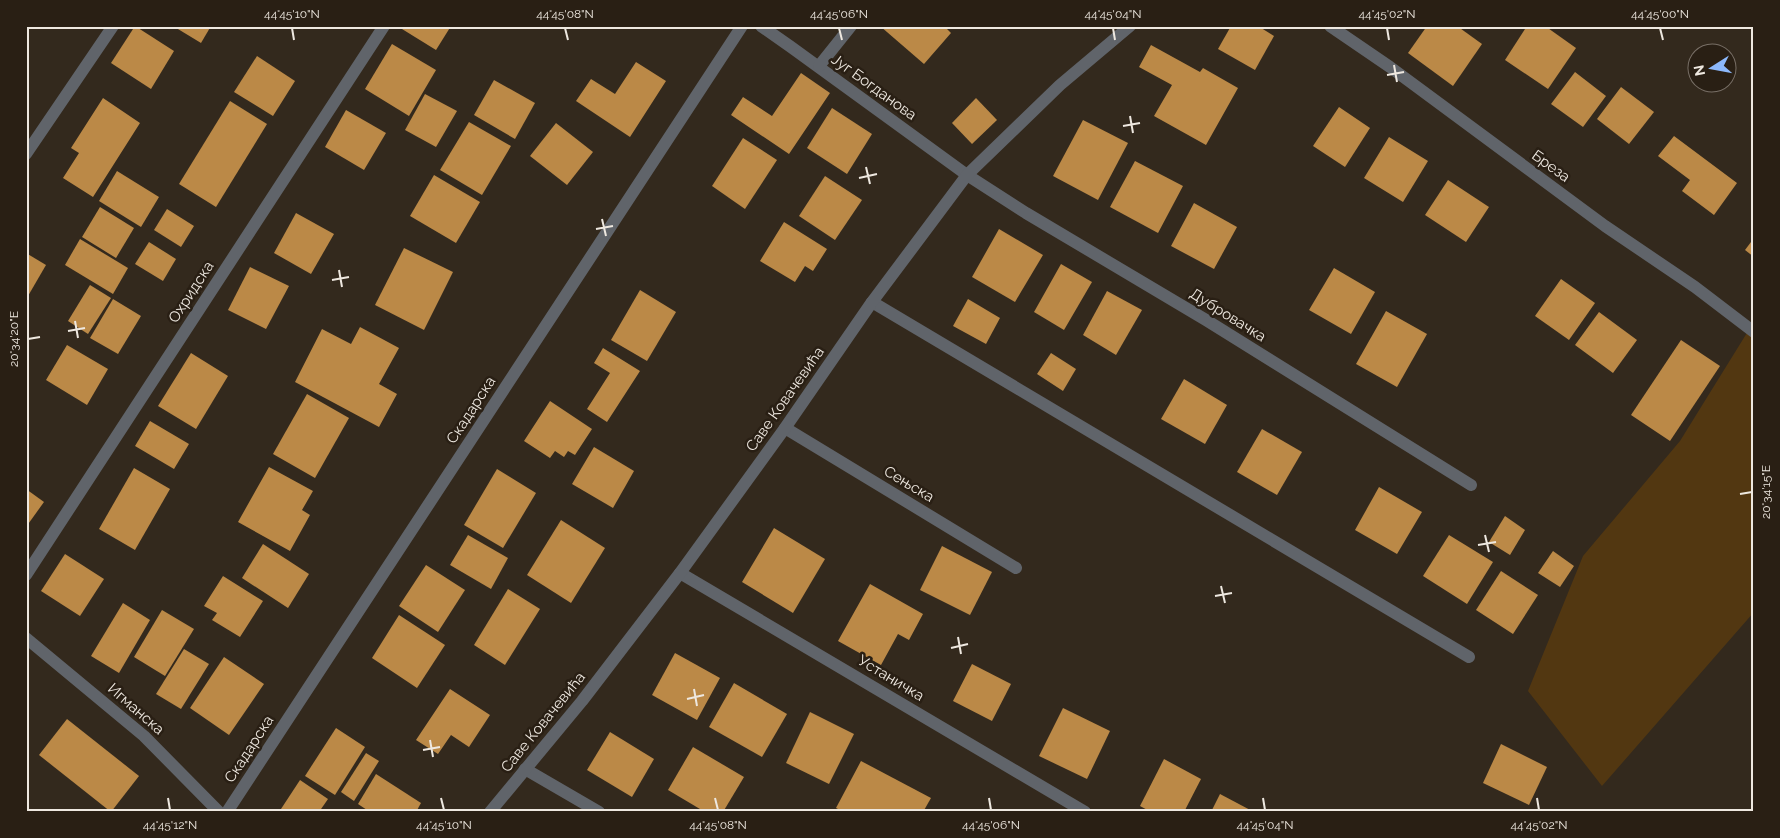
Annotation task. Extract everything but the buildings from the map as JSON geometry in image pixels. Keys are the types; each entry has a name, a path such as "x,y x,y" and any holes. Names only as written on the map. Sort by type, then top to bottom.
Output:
{"street":[{"path":"26,154 113,26"},
{"name":"Охридска","path":"26,575 384,26"},
{"name":"Скадарска","path":"227,812 742,26"},
{"name":"Југ Богданова","path":"761,26 819,66 967,175"},
{"path":"819,66 851,26"},
{"name":"Саве Ковачевића","path":"490,812 582,701 680,573 785,428 872,302 967,175 1060,85 1130,26"},
{"name":"Бреза","path":"1330,26 1390,67 1605,226 1695,287 1754,332"},
{"name":"Дубровачка","path":"967,175 1026,213 1206,320 1471,485"},
{"path":"872,302 1470,657"},
{"name":"Сењска","path":"785,428 1016,568"},
{"name":"Устаничка","path":"680,573 1084,812"},
{"name":"Игманска","path":"26,638 144,736 219,812"},
{"path":"525,769 599,812"}],"shaded area":[{"path":"1750,328 1754,332 1754,612 1602,786 1528,691 1583,556 1680,441"}]}
